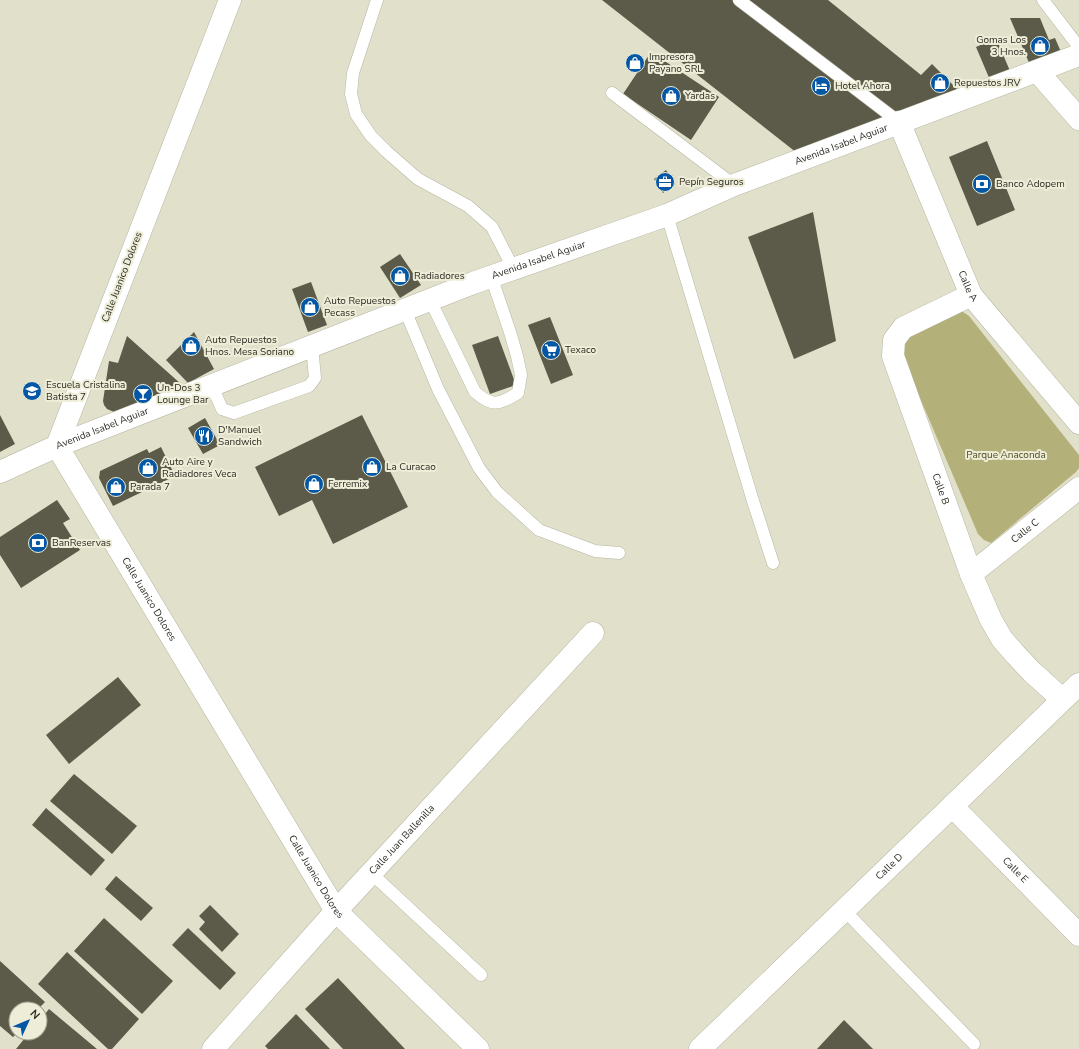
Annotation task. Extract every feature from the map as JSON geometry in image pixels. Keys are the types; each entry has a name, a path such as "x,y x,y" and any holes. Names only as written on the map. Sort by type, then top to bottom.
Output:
{"street":[{"name":"Calle Juanico Dolores","path":"230,0 57,446 336,911 478,1049"},
{"name":"Avenida Isabel Aguiar","path":"0,472 57,446 491,276 667,215 734,184 1079,55"},
{"path":"1037,71 1079,119"},
{"name":"Calle A","path":"899,122 971,295 992,318 1079,423"},
{"name":"Calle B","path":"971,295 903,328 894,340 893,356 971,574 991,620 1002,639 1032,672 1062,699"},
{"name":"Calle C","path":"971,574 1079,488"},
{"name":"Calle Juan Ballenilla","path":"213,1049 336,911 594,633"},
{"name":"Calle D","path":"700,1049 1079,684"},
{"name":"Calle E","path":"952,806 1079,935"}],"lane":[{"path":"376,0 353,73 351,94 356,114 371,136 418,179 468,206 492,227 513,268"},
{"path":"739,0 899,122"},
{"path":"1043,0 1079,47"},
{"path":"612,93 734,184"},
{"path":"667,215 773,563"},
{"path":"430,300 475,392 485,401 493,404 509,399 518,393 521,376 510,332 491,276"},
{"path":"405,310 438,388 479,468 497,492 539,530 595,551 619,553"},
{"path":"212,386 222,409 234,413 309,386 315,378 312,346"},
{"path":"372,873 481,975"},
{"path":"844,910 974,1044"}],"green space":[{"name":"Parque Anaconda","path":"956,311 963,312 969,316 1079,455 1079,468 1076,472 991,543 984,540 978,534 902,356 905,338"}],"building":[{"name":"Hotel Ahora","path":"602,0 828,0 921,75 932,64 959,91 797,153"},
{"name":"Gomas Los 3 Hnos.","path":"1010,18 1040,18 1049,40 1055,38 1061,52 1030,65"},
{"path":"996,38 1010,71 990,80 976,47"},
{"name":"Yardas","path":"651,52 719,97 691,140 623,94"},
{"name":"Banco Adopem","path":"987,141 1015,210 977,226 949,157"},
{"name":"Pepín Seguros","path":"666,170 675,184 663,193 654,179"},
{"path":"813,212 836,341 794,359 748,237"},
{"name":"Radiadores","path":"400,254 421,285 400,298 380,267"},
{"name":"Auto Repuestos Pecass","path":"311,282 327,325 308,332 292,289"},
{"name":"Texaco","path":"550,317 573,375 551,384 528,325"},
{"name":"Auto Repuestos Hnos. Mesa Soriano","path":"194,332 214,369 188,383 166,360"},
{"path":"127,336 181,384 119,412 114,412 107,409 103,401 109,361 118,363"},
{"path":"498,336 516,385 490,394 472,345"},
{"path":"0,415 15,444 0,452"},
{"name":"Ferremix","path":"362,415 408,507 333,544 312,500 279,516 255,467"},
{"name":"D'Manuel Sandwich","path":"205,418 220,445 203,454 188,428"},
{"path":"161,447 175,476 113,506 99,478 100,471 147,449 149,453"},
{"name":"BanReservas","path":"57,500 70,519 63,523 80,550 21,588 0,555 0,537"},
{"path":"118,677 141,705 69,764 46,735"},
{"path":"74,774 137,826 112,854 50,801"},
{"path":"46,808 105,860 91,876 32,825"},
{"path":"116,876 153,908 141,921 105,889"},
{"path":"210,905 239,934 222,952 199,929 205,922 199,916"},
{"path":"104,918 173,981 142,1014 74,951"},
{"path":"188,928 236,973 220,990 172,945"},
{"path":"67,952 139,1019 112,1049 108,1049 38,984"},
{"path":"0,961 44,1001 8,1001 8,1033 0,1026"},
{"path":"338,978 405,1049 343,1049 305,1009"},
{"path":"49,1009 97,1049 16,1049 22,1041 48,1041"},
{"path":"296,1014 330,1049 268,1049 265,1046"},
{"path":"844,1020 873,1049 817,1049"}],"place":[{"name":"Gomas Los 3 Hnos.","path":"1040,46"},
{"name":"Impresora Payano SRL","path":"635,63"},
{"name":"Repuestos JRV","path":"940,83"},
{"name":"Hotel Ahora","path":"821,86"},
{"name":"Yardas","path":"671,96"},
{"name":"Pepín Seguros","path":"665,182"},
{"name":"Banco Adopem","path":"982,184"},
{"name":"Radiadores","path":"400,276"},
{"name":"Auto Repuestos Pecass","path":"310,307"},
{"name":"Auto Repuestos Hnos. Mesa Soriano","path":"191,346"},
{"name":"Texaco","path":"551,350"},
{"name":"Escuela Cristalina Batista 7","path":"32,391"},
{"name":"Un-Dos 3 Lounge Bar","path":"143,394"},
{"name":"D'Manuel Sandwich","path":"204,436"},
{"name":"La Curacao","path":"372,467"},
{"name":"Auto Aire y Radiadores Veca","path":"148,468"},
{"name":"Ferremix","path":"314,484"},
{"name":"Parada 7","path":"116,487"},
{"name":"BanReservas","path":"38,543"}]}
